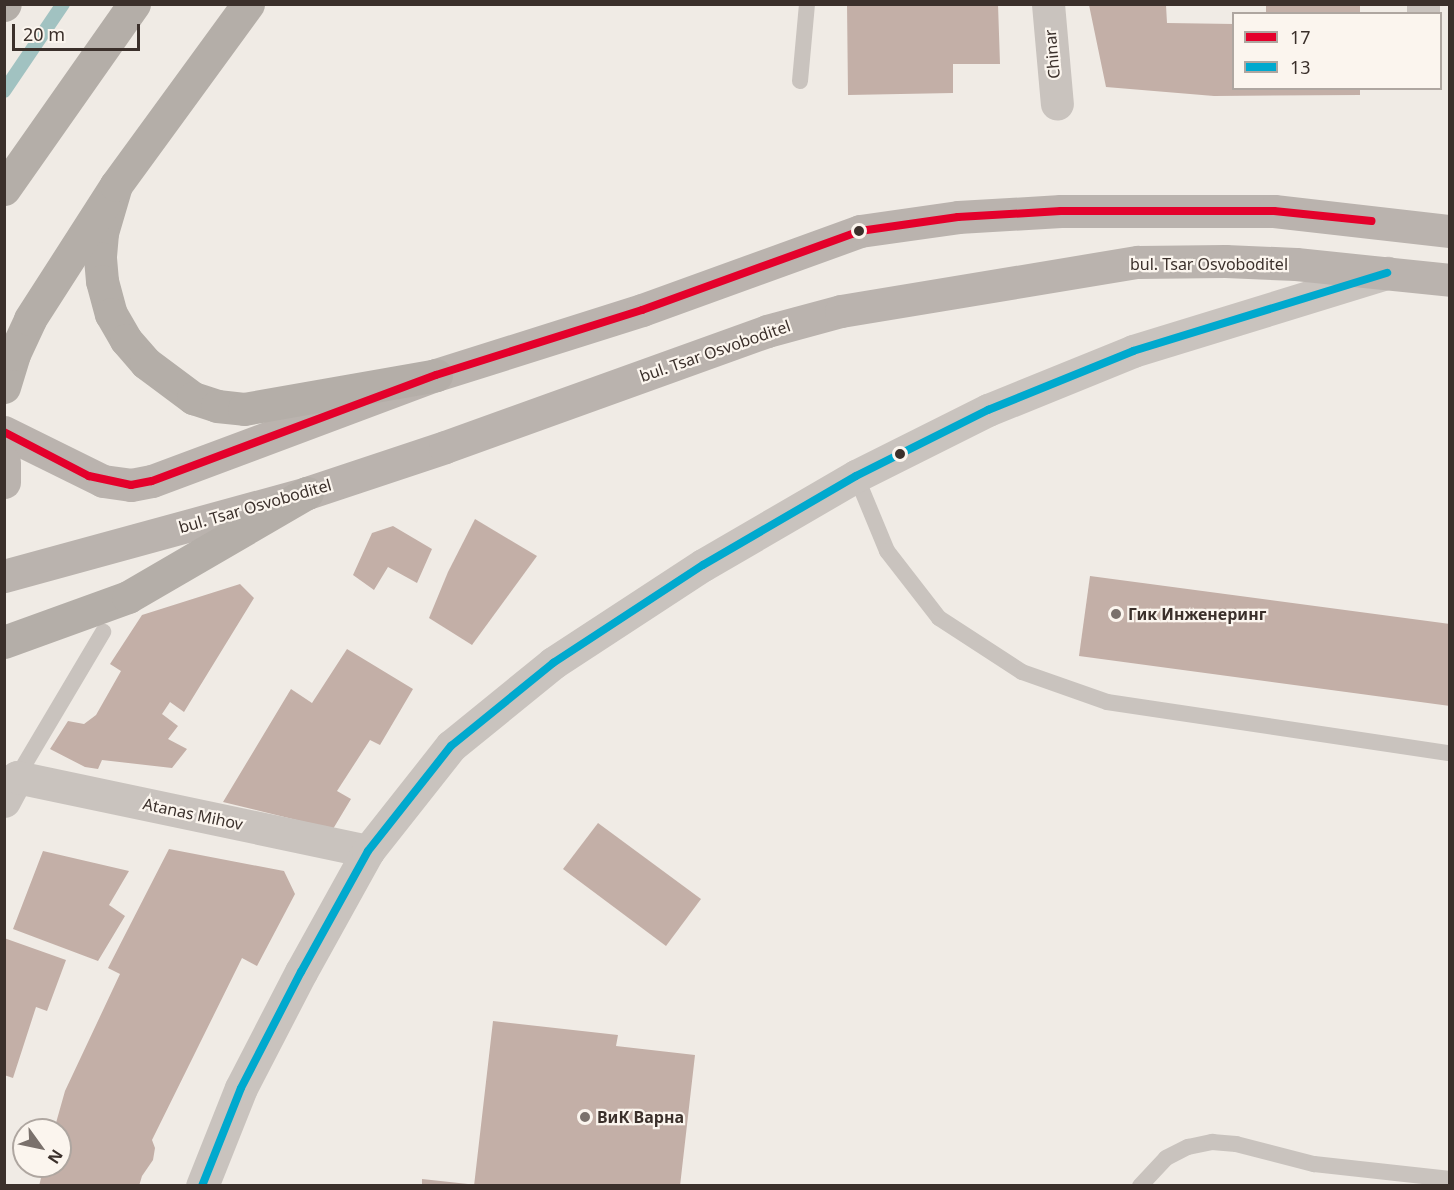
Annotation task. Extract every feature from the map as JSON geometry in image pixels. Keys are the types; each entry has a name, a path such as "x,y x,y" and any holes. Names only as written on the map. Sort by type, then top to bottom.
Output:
{"highway":[{"path":"4,189 134,4"},
{"path":"4,387 14,354 30,319 116,185 248,4"},
{"path":"116,185 102,233 100,258 102,281 111,314 126,340 146,363 193,398 217,406 243,409 436,375"},
{"path":"4,642 128,597 307,493"}],"main road":[{"path":"4,432 89,476 131,485 152,481 436,375 642,310 860,231 958,217 1062,211 1274,211 1449,231"},
{"name":"bul. Tsar Osvoboditel","path":"4,576 307,493 445,447 766,331 841,310 1138,262 1237,261 1449,280"},
{"path":"4,462 4,482"}],"street":[{"name":"Chinar","path":"1048,4 1057,104"},
{"path":"202,1185 241,1088 301,972 368,851 451,746 553,663 703,565 856,476 988,410 1133,351 1387,273"},
{"name":"Atanas Mihov","path":"11,789 368,851"}],"lane":[{"path":"801,81 807,4"},
{"path":"856,476 887,550 939,618 1022,672 1107,702 1449,753"},
{"path":"11,789 103,632"},
{"path":"1140,1185 1166,1158 1188,1147 1212,1142 1236,1144 1314,1164 1449,1179"}],"building":[{"path":"847,4 998,4 1000,64 953,64 953,93 848,95"},
{"path":"1266,4 1360,4 1360,12 1266,12"},
{"path":"1089,5 1166,5 1167,23 1232,24 1232,90 1360,90 1360,95 1214,96 1106,87"},
{"path":"475,519 537,556 472,645 429,618 448,572"},
{"path":"393,526 432,549 417,583 388,567 374,590 353,575 372,533"},
{"path":"1090,576 1450,624 1450,706 1079,656"},
{"path":"240,584 254,598 184,712 170,702 162,714 178,726 168,739 187,749 172,768 102,760 98,769 85,767 50,749 68,721 84,724 96,715 121,671 110,664 142,615"},
{"path":"347,649 413,689 380,745 370,740 337,791 351,799 333,829 223,802 291,689 312,703"},
{"path":"598,823 701,899 666,946 563,869"},
{"path":"169,849 284,871 295,894 257,966 242,958 152,1140 155,1148 153,1160 142,1176 139,1186 39,1186 41,1178 72,1178 72,1118 57,1118 65,1091 120,974 108,968"},
{"path":"43,851 129,871 109,905 125,916 98,961 13,929"},
{"path":"4,938 66,960 47,1011 36,1007 13,1078 4,1075"},
{"name":"ВиК Варна","path":"493,1021 618,1035 616,1046 695,1055 680,1186 474,1186"},
{"path":"422,1179 468,1184 468,1186 422,1186"}],"waterway":[{"path":"4,91 63,4"}],"transit line":[{"name":"17","path":"4,432 89,476 131,485 152,481 436,375 642,310 860,231 958,217 1061,211 1274,211 1371,221"},
{"name":"13","path":"202,1186 241,1088 301,972 368,851 451,746 553,663 703,565 856,476 988,410 1133,351 1387,273"}],"place":[{"name":"Гик Инженеринг","path":"1116,614"},
{"name":"ВиК Варна","path":"585,1117"}]}
